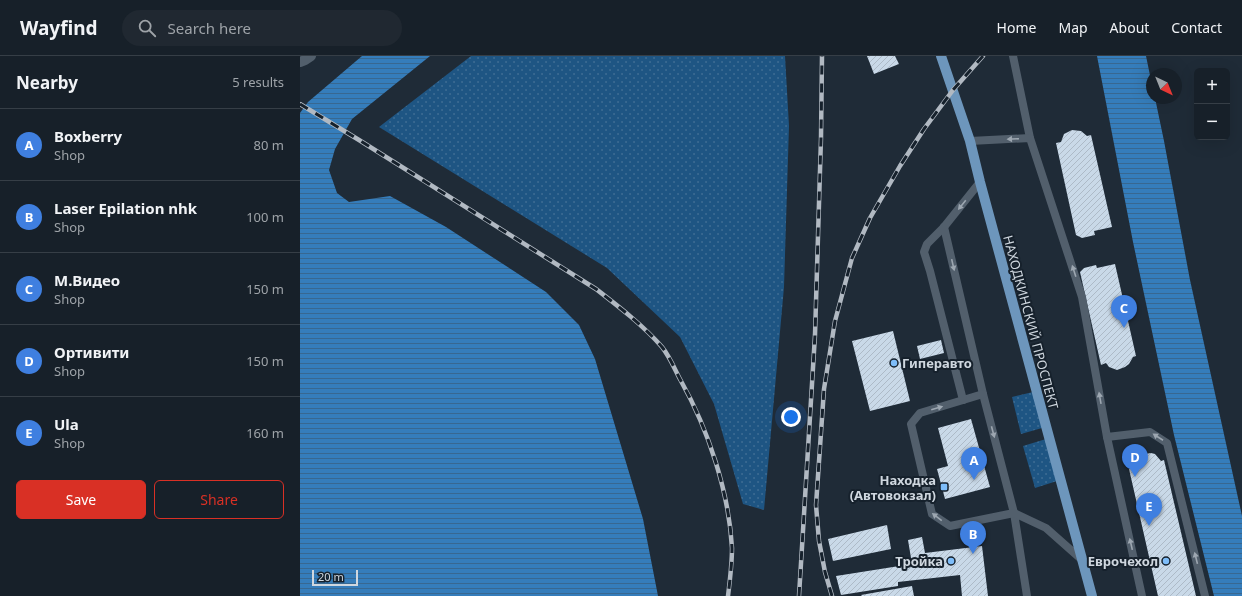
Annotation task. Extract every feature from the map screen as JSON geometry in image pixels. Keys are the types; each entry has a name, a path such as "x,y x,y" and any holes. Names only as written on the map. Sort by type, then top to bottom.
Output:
{"main road":[{"name":"НАХОДКИНСКИЙ ПРОСПЕКТ","path":"941,56 970,141 1092,596"}],"street":[{"path":"300,62 311,56"}],"lane":[{"path":"1013,56 1030,138 1082,297 1107,437 1142,596"},
{"path":"970,141 1030,138"},
{"path":"963,400 924,252 928,244 944,227 980,182"},
{"path":"944,227 983,394 1014,513 1027,596"},
{"path":"983,394 920,412 911,424 932,514 950,526 1014,513 1046,528 1081,559"},
{"path":"1107,437 1150,432 1167,443 1205,596"}],"shaded area":[{"path":"362,56 430,56 352,119 335,149 329,170 337,193 349,202 390,196 446,227 546,292 579,325 595,359 643,519 658,596 300,596 300,113 308,102"},
{"path":"471,56 785,56 789,126 784,287 764,510 743,504 714,404 680,337 607,268 379,127"},
{"path":"1097,56 1146,56 1148,68 1146,68 1146,104 1156,104 1190,280 1242,516 1242,596 1214,596 1174,435 1133,242"},
{"path":"1033,392 1042,428 1021,434 1012,397"},
{"path":"1046,439 1057,481 1035,488 1023,446"}],"building":[{"path":"867,56 895,56 899,64 874,74"},
{"path":"1072,130 1081,131 1087,136 1091,135 1112,227 1094,231 1095,235 1082,238 1076,235 1056,143 1061,142 1064,134"},
{"path":"1115,264 1136,356 1133,357 1129,364 1125,367 1117,370 1109,367 1106,363 1101,365 1080,272 1084,268 1096,265 1097,268"},
{"path":"893,331 910,401 870,411 852,341"},
{"path":"941,340 944,353 920,359 917,346"},
{"path":"971,419 990,487 945,499 937,469 948,466 938,428"},
{"path":"1151,453 1155,454 1161,461 1164,460 1196,596 1158,596 1129,469 1134,467 1135,463 1141,456"},
{"path":"887,525 891,549 833,561 828,539"},
{"path":"922,537 925,553 982,546 988,596 962,596 960,575 898,582 898,586 841,595 836,576 912,564 908,540"},
{"path":"912,586 914,596 861,595"}],"railway":[{"path":"799,596 815,335 822,56"},
{"path":"832,596 825,572 819,541 816,505 824,389 835,321 852,258 870,218 900,166 924,129 953,90 983,56"},
{"path":"300,104 596,289 622,309 662,347 668,355 700,419 722,483 727,505 732,548 728,596"}],"place":[{"name":"М.Видео","path":"1124,328"},
{"name":"Гиперавто","path":"894,363"},
{"name":"Ортивити","path":"1135,477"},
{"name":"Boxberry","path":"974,480"},
{"name":"Находка (Автовокзал)","path":"944,487"},
{"name":"Ula","path":"1149,526"},
{"name":"Laser Epilation nhk","path":"973,554"},
{"name":"Тройка","path":"951,561"},
{"name":"Еврочехол","path":"1166,561"}]}
